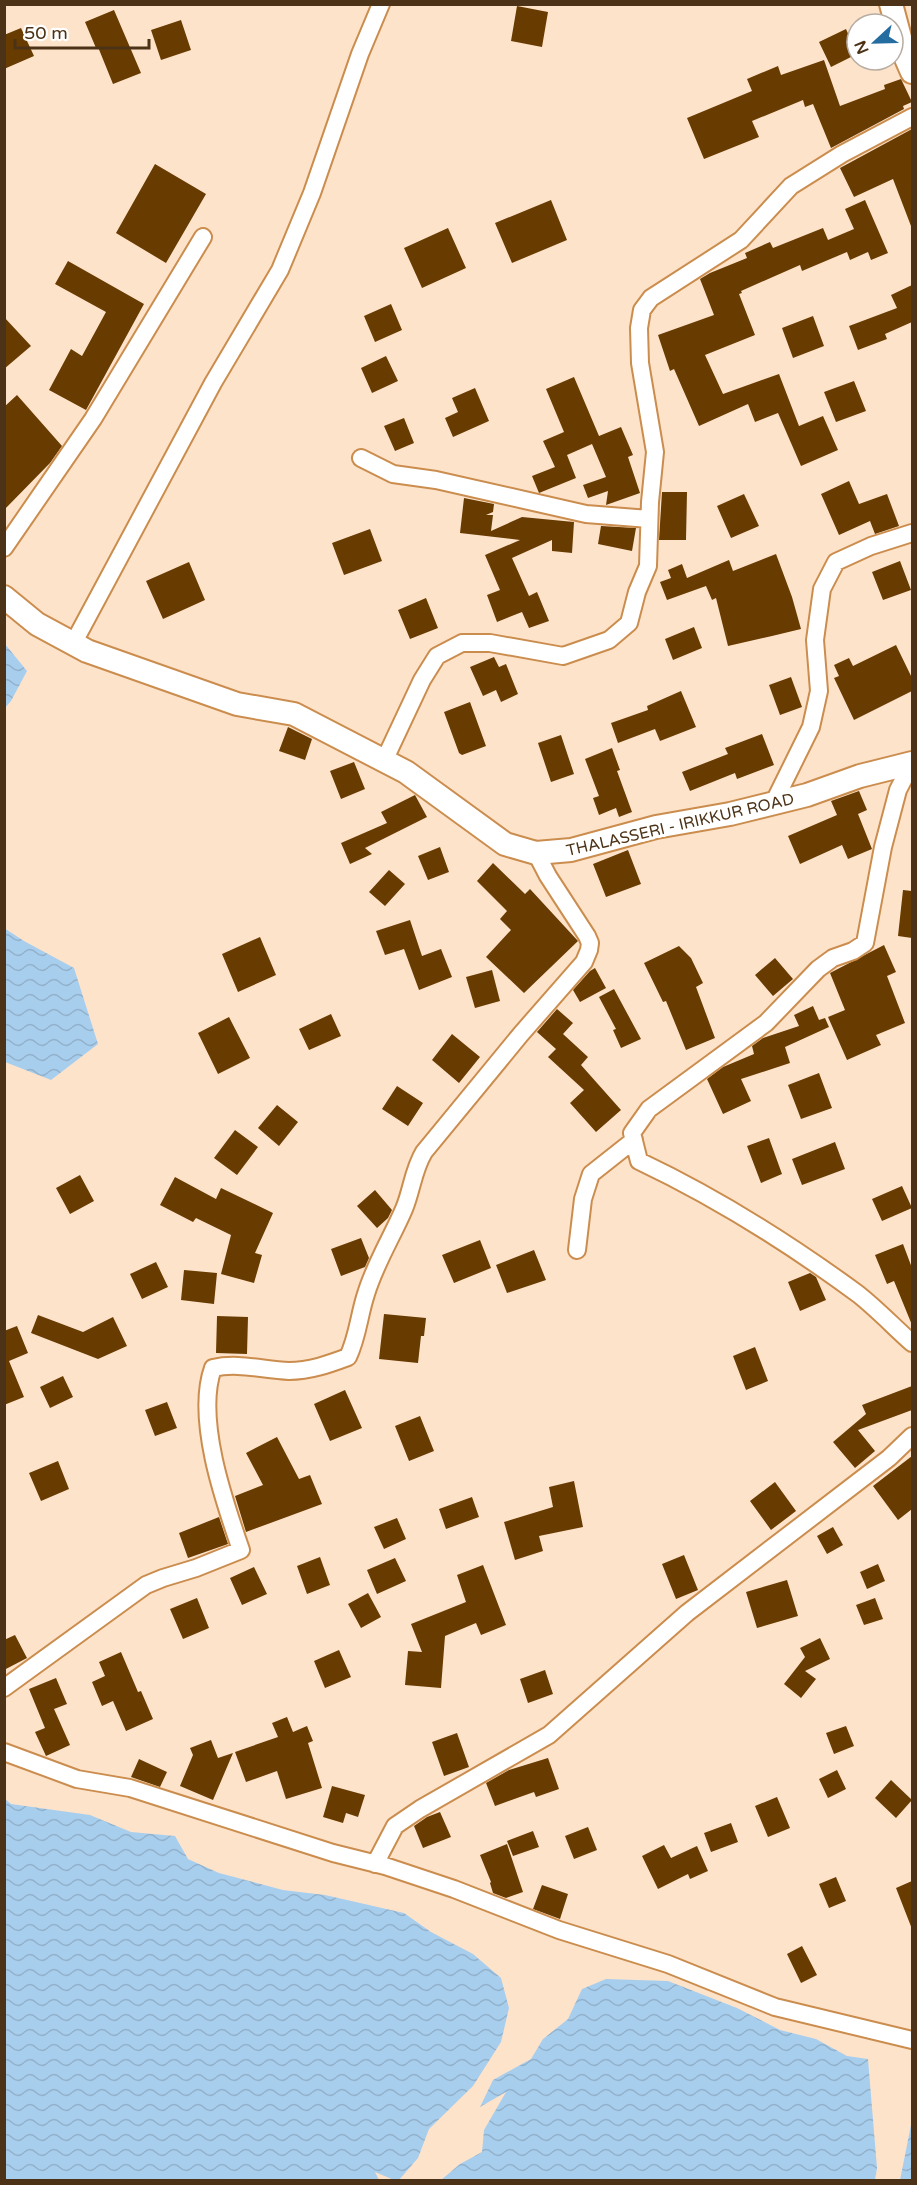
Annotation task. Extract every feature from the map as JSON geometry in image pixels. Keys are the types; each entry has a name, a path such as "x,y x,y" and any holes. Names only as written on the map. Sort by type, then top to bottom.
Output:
{"main road":[{"path":"891,4 905,56 912,72"},
{"name":"THALASSERI - IRIKKUR ROAD","path":"4,597 38,624 73,644 109,659 237,704 294,714 406,772 505,844 536,853 571,850 656,828 773,804 807,795 860,776 912,763"}],"street":[{"path":"73,644 213,383 280,270 312,193 360,54 381,4"},
{"path":"384,761 422,680 437,656 462,643 481,643 563,656 609,640 629,623 637,592 648,567 649,519 655,452 640,363 639,328 642,310 651,298 741,240 791,186 842,154 912,117"},
{"path":"4,548 93,419 203,237"},
{"path":"361,458 393,474 436,480 586,514 649,519"},
{"path":"773,804 811,727 819,691 815,640 822,589 836,562 871,546 912,533"},
{"path":"912,763 898,790 883,847 865,942 853,951 833,957 818,969 766,1023 649,1109 632,1133 639,1161 673,1177 792,1249 860,1296 912,1343"},
{"path":"4,1688 146,1585 241,1550 214,1462 208,1404 208,1383 213,1368 226,1365 291,1371 322,1367 348,1357 356,1341 366,1293 410,1195 416,1165 424,1152 521,1034 584,962 589,950 590,942 581,924 548,876 536,853"},
{"path":"577,1250 583,1200 591,1174 634,1140"},
{"path":"375,1864 395,1826 420,1809 549,1735 687,1613 890,1458 912,1436"},
{"path":"4,1752 77,1779 130,1788 454,1889 559,1930 668,1964 775,2007 912,2040"}],"water":[{"path":"5,644 27,671 5,708"},
{"path":"4,928 74,968 98,1044 51,1080 5,1062"},
{"path":"4,1798 11,1804 90,1815 131,1832 175,1836 188,1859 219,1873 283,1890 325,1895 404,1913 431,1932 473,1954 501,1978 509,2008 501,2042 473,2086 429,2129 418,2158 399,2180 375,2172 379,2180 5,2180"},
{"path":"606,1979 668,1981 737,2008 780,2030 816,2039 847,2056 868,2059 877,2168 875,2180 441,2180 460,2164 482,2152 484,2130 506,2092 480,2107 493,2080 531,2059 543,2039 568,2019 582,1989"},
{"path":"912,2120 912,2180 900,2180"}],"building":[{"path":"517,6 548,12 542,47 511,41"},
{"path":"114,10 141,73 113,84 85,22"},
{"path":"181,20 191,50 161,60 151,30"},
{"path":"21,28 34,56 4,69 4,35"},
{"path":"845,29 845,60 831,67 819,42"},
{"path":"824,60 840,106 885,89 884,85 901,79 912,102 903,106 904,109 831,148 813,104 805,107 803,100 752,121 759,137 704,159 687,118 752,91 747,79 778,66 781,75"},
{"path":"912,129 911,226 893,179 854,197 840,168"},
{"path":"155,164 206,194 166,263 116,233"},
{"path":"551,200 567,240 512,263 495,223"},
{"path":"865,200 888,253 871,260 868,252 850,260 847,252 802,271 800,265 741,291 742,293 739,294 755,335 705,355 723,394 779,374 799,426 823,416 838,450 801,466 778,413 755,422 748,404 699,426 674,369 670,371 658,335 714,315 700,279 747,258 745,253 770,242 773,248 823,228 828,240 854,229 845,209"},
{"path":"448,228 466,268 422,288 404,248"},
{"path":"68,261 144,304 86,410 49,390 71,349 82,356 106,312 55,284"},
{"path":"912,285 912,322 885,334 887,339 858,350 849,326 897,308 891,295"},
{"path":"391,304 402,330 375,342 364,316"},
{"path":"813,316 824,346 793,358 782,328"},
{"path":"4,317 31,346 4,369"},
{"path":"386,356 398,381 372,393 361,368"},
{"path":"574,377 599,436 621,427 633,455 628,457 640,493 606,505 608,491 588,498 583,485 606,477 592,444 567,455 576,478 539,493 532,476 555,467 543,441 564,432 546,389"},
{"path":"854,381 866,411 836,422 824,392"},
{"path":"475,388 489,421 453,437 445,418 458,412 452,398"},
{"path":"17,395 62,446 50,463 4,510 4,407"},
{"path":"404,418 414,443 395,451 384,426"},
{"path":"849,481 859,504 887,494 899,526 875,534 870,521 839,535 821,494"},
{"path":"662,492 687,492 686,540 659,540"},
{"path":"744,494 759,526 731,538 717,506"},
{"path":"464,498 494,504 493,512 486,515 493,515 491,531 522,517 574,522 572,553 552,551 552,540 512,558 529,596 537,592 549,621 529,628 522,612 497,622 487,595 500,590 485,555 520,540 460,533"},
{"path":"601,526 636,528 632,551 598,544"},
{"path":"370,529 382,561 344,575 332,543"},
{"path":"776,554 801,629 728,646 716,598 712,600 706,586 667,600 660,582 671,578 668,570 682,564 687,578 729,560 733,571"},
{"path":"900,561 911,590 883,600 872,572"},
{"path":"189,562 205,600 163,619 146,581"},
{"path":"426,598 438,628 410,639 398,610"},
{"path":"694,627 702,648 673,660 665,639"},
{"path":"896,645 912,678 912,691 854,720 834,678 839,676 834,665 849,658 853,666"},
{"path":"494,657 499,667 506,664 518,694 501,702 496,690 483,696 470,667"},
{"path":"791,677 802,707 780,715 769,685"},
{"path":"681,691 696,727 660,741 655,729 618,743 611,723 648,710 647,706"},
{"path":"470,702 486,746 462,755 459,753 444,712"},
{"path":"288,727 312,739 305,760 279,751"},
{"path":"762,734 774,765 737,779 735,773 690,791 682,772 728,754 725,748"},
{"path":"561,735 574,774 551,782 538,743"},
{"path":"612,748 620,770 617,771 632,812 619,817 616,808 599,815 593,798 599,796 585,759"},
{"path":"354,762 365,789 341,799 330,771"},
{"path":"859,791 867,810 858,814 872,849 848,859 842,845 800,864 788,836 837,815 831,801"},
{"path":"415,795 427,817 365,848 372,854 350,864 341,843 387,823 381,812"},
{"path":"440,847 449,872 428,880 418,856"},
{"path":"628,850 641,884 606,897 593,864"},
{"path":"493,863 525,894 530,889 578,941 524,993 486,957 511,930 500,919 507,911 477,881"},
{"path":"389,870 405,884 385,906 369,892"},
{"path":"903,890 912,891 912,938 898,936"},
{"path":"410,920 422,956 441,949 452,977 419,990 404,949 385,955 376,931"},
{"path":"260,937 276,975 238,992 222,954"},
{"path":"884,945 896,972 887,976 905,1023 876,1035 881,1045 847,1060 828,1017 845,1010 830,973"},
{"path":"679,946 691,958 703,983 696,987 715,1038 686,1050 666,1001 663,1002 644,963"},
{"path":"775,958 793,979 773,996 755,975"},
{"path":"595,968 606,988 580,1002 573,990"},
{"path":"492,970 500,1001 475,1008 466,977"},
{"path":"614,989 641,1039 621,1048 613,1030 616,1029 599,997"},
{"path":"813,1006 819,1020 825,1018 829,1027 785,1047 790,1063 741,1079 751,1101 723,1114 707,1079 723,1067 754,1054 752,1046 763,1038 799,1026 794,1015"},
{"path":"557,1009 573,1023 563,1034 588,1057 581,1065 621,1110 596,1132 570,1103 584,1090 548,1057 556,1049 537,1032"},
{"path":"331,1014 341,1036 309,1050 299,1029"},
{"path":"229,1017 250,1058 218,1074 198,1033"},
{"path":"452,1034 480,1057 459,1083 432,1060"},
{"path":"819,1073 832,1108 801,1119 788,1085"},
{"path":"397,1086 423,1103 408,1126 382,1109"},
{"path":"277,1105 298,1122 279,1146 258,1128"},
{"path":"235,1130 258,1147 237,1175 214,1158"},
{"path":"769,1138 782,1174 761,1183 747,1146"},
{"path":"835,1142 845,1169 802,1185 792,1159"},
{"path":"80,1175 94,1201 70,1214 56,1188"},
{"path":"175,1177 216,1199 221,1188 273,1213 255,1253 262,1255 254,1283 221,1274 231,1235 196,1218 193,1222 160,1205"},
{"path":"902,1186 912,1208 882,1221 872,1199"},
{"path":"375,1190 392,1210 388,1218 377,1228 357,1206"},
{"path":"361,1238 369,1258 365,1267 341,1276 331,1249"},
{"path":"480,1240 491,1268 454,1283 442,1255"},
{"path":"903,1244 912,1268 912,1325 894,1281 887,1284 875,1255"},
{"path":"534,1250 546,1280 507,1293 496,1265"},
{"path":"156,1262 168,1287 142,1299 130,1274"},
{"path":"184,1270 217,1273 214,1304 181,1300"},
{"path":"810,1273 816,1277 826,1300 800,1311 788,1282"},
{"path":"384,1314 426,1318 418,1363 379,1359"},
{"path":"38,1315 83,1332 113,1317 127,1346 98,1359 31,1333"},
{"path":"217,1316 248,1317 247,1354 216,1353"},
{"path":"17,1326 28,1353 9,1361 24,1397 4,1405 4,1331"},
{"path":"755,1347 768,1381 746,1390 733,1356"},
{"path":"63,1376 73,1397 50,1408 40,1387"},
{"path":"912,1386 912,1410 858,1430 875,1451 855,1468 833,1442 866,1414 862,1405"},
{"path":"345,1390 362,1428 330,1441 314,1404"},
{"path":"167,1402 177,1428 155,1436 145,1410"},
{"path":"420,1416 434,1451 409,1461 395,1426"},
{"path":"277,1437 299,1479 310,1475 322,1504 246,1532 235,1496 263,1485 246,1453"},
{"path":"912,1456 912,1509 898,1520 873,1486"},
{"path":"58,1461 69,1489 41,1501 29,1473"},
{"path":"574,1481 583,1527 539,1536 543,1551 515,1560 504,1522 553,1507 549,1487"},
{"path":"775,1482 796,1511 771,1530 750,1501"},
{"path":"472,1497 479,1517 446,1529 439,1509"},
{"path":"219,1517 228,1544 188,1558 179,1533"},
{"path":"397,1518 406,1539 384,1549 374,1527"},
{"path":"833,1527 843,1545 827,1554 817,1536"},
{"path":"684,1555 698,1590 676,1599 662,1564"},
{"path":"320,1557 330,1585 307,1594 297,1566"},
{"path":"395,1558 406,1581 377,1594 367,1570"},
{"path":"878,1564 885,1581 867,1589 860,1572"},
{"path":"483,1565 506,1625 481,1635 476,1623 445,1636 441,1688 405,1685 408,1651 422,1652 411,1624 466,1602 457,1575"},
{"path":"254,1567 267,1594 242,1605 230,1578"},
{"path":"787,1580 798,1616 757,1628 746,1592"},
{"path":"368,1593 381,1617 361,1628 348,1604"},
{"path":"197,1598 209,1628 183,1639 170,1609"},
{"path":"875,1598 883,1619 864,1625 856,1605"},
{"path":"15,1635 27,1658 4,1670 4,1640"},
{"path":"820,1638 830,1659 805,1671 816,1679 801,1698 784,1684 805,1657 800,1648"},
{"path":"339,1650 351,1677 325,1688 314,1661"},
{"path":"121,1652 138,1692 141,1691 153,1719 126,1731 113,1701 102,1706 92,1682 105,1676 99,1662"},
{"path":"545,1670 553,1694 528,1703 520,1679"},
{"path":"56,1678 67,1704 54,1709 70,1745 46,1756 35,1732 45,1728 29,1689"},
{"path":"287,1717 293,1732 307,1726 313,1741 308,1743 322,1788 286,1799 277,1771 246,1782 235,1752 278,1737 272,1723"},
{"path":"846,1726 854,1746 834,1754 826,1733"},
{"path":"457,1733 469,1767 444,1776 432,1742"},
{"path":"211,1740 218,1758 233,1753 213,1800 180,1786 193,1755 190,1748"},
{"path":"548,1758 559,1789 536,1797 534,1792 495,1806 486,1783 509,1770"},
{"path":"139,1759 167,1772 160,1787 131,1777"},
{"path":"837,1770 846,1789 828,1798 819,1779"},
{"path":"891,1780 912,1800 896,1818 875,1798"},
{"path":"332,1786 365,1795 358,1817 346,1813 343,1823 323,1817"},
{"path":"777,1797 790,1828 768,1837 755,1806"},
{"path":"440,1812 451,1837 423,1848 414,1826"},
{"path":"731,1823 738,1842 711,1852 704,1833"},
{"path":"588,1827 597,1850 574,1859 565,1836"},
{"path":"533,1831 539,1847 513,1856 507,1841"},
{"path":"507,1844 523,1892 506,1898 493,1893 480,1855"},
{"path":"664,1845 671,1858 697,1846 708,1871 690,1879 688,1874 658,1889 642,1856"},
{"path":"836,1877 846,1901 829,1908 819,1884"},
{"path":"912,1881 912,1929 896,1888"},
{"path":"542,1885 568,1894 560,1919 533,1909"},
{"path":"802,1946 817,1975 801,1983 787,1954"}]}
